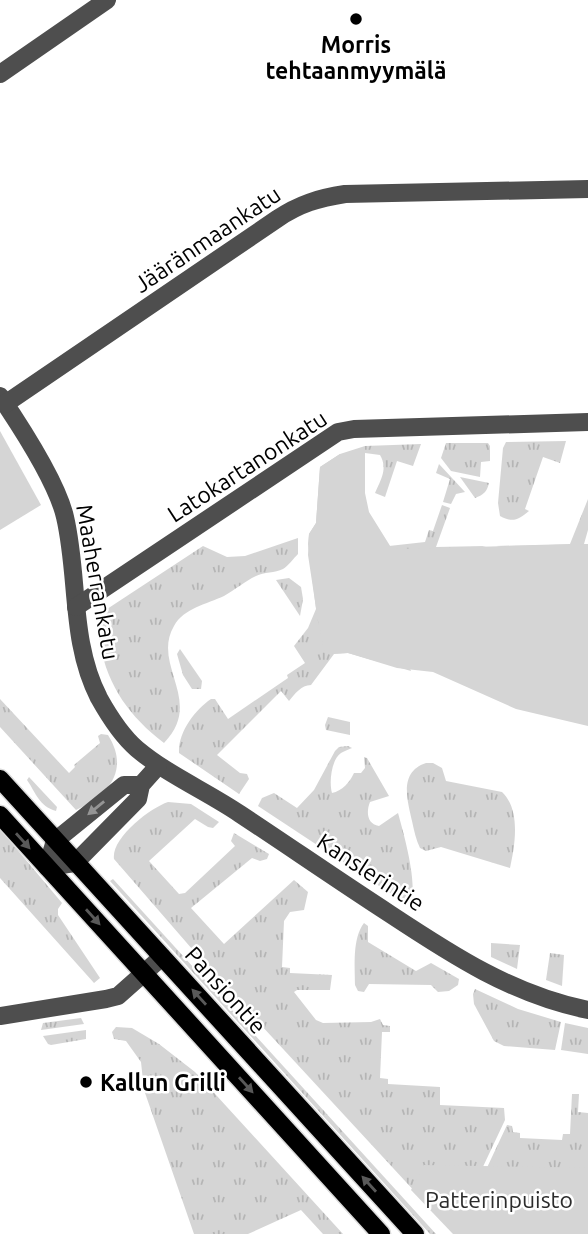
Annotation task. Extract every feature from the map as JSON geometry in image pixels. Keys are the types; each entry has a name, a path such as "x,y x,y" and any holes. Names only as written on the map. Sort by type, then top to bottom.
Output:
{"main road":[{"name":"Pansiontie","path":"0,779 415,1234"},
{"path":"0,815 381,1234"}],"street":[{"path":"0,74 107,0"},
{"name":"Jääränmaankatu","path":"3,400 192,279 295,207 316,199 345,194 588,189"},
{"name":"Maaherrankatu","path":"3,400 52,484 64,514 70,544 79,638 99,698 119,730 158,766"},
{"name":"Latokartanonkatu","path":"76,607 338,432 354,429 588,422"},
{"path":"141,785 124,785 55,842 47,867 75,863 138,799 141,785 158,766"},
{"name":"Kanslerintie","path":"158,766 238,812 458,958 525,992 565,1006 588,1010"},
{"path":"0,1016 118,996 162,957"}],"green space":[{"path":"0,431 41,505 0,530"},
{"path":"566,441 560,463 543,457 525,509 529,511 515,520 500,516 498,503 503,448 506,442"},
{"path":"446,443 488,443 490,461 481,462 480,477 451,471 441,458"},
{"path":"421,444 413,466 397,461 385,497 375,493 383,474 382,460 380,455 365,453 365,446"},
{"path":"365,446 365,493 369,512 392,549 588,544 588,726 516,709 433,672 397,668 348,653 325,654 308,555 309,534 316,523 320,467 340,454"},
{"path":"340,454 411,671 348,653 334,654 311,685 301,688 289,701 281,691 217,755 240,773 247,774 249,779 239,794 179,753 181,737 194,715 211,699 215,699 228,719 288,678 287,675 305,663 294,646 308,628 316,609 308,544 309,534 316,523 320,467"},
{"path":"439,464 465,492 456,494 451,504 443,502 450,479 436,473"},
{"path":"460,477 489,483 484,493 475,498"},
{"path":"588,499 588,530 584,544 588,544 588,565 496,546 570,544"},
{"path":"442,505 450,508 436,547 486,546 404,567 389,546 425,542 429,530 433,531"},
{"path":"298,538 298,554 285,568 256,576 224,596 196,607 174,626 168,655 180,712 175,728 164,743 131,712 115,687 98,636 101,613 203,546 227,557 245,556"},
{"path":"289,578 301,587 303,599 300,616 276,580"},
{"path":"180,649 202,681 201,689 192,689 183,675 177,654"},
{"path":"0,699 69,773 74,765 100,743 98,736 108,735 117,759 113,780 106,789 76,810 0,727"},
{"path":"328,717 350,722 350,735 326,730"},
{"path":"339,747 352,748 341,753 333,766 332,793 345,786 354,773 361,773 365,768 364,757 367,758 389,796 370,802 368,817 372,823 379,826 398,813 412,874 412,896 409,903 405,903 258,806 262,798 274,793 297,808 314,790 335,751"},
{"path":"426,763 442,768 446,781 502,792 508,799 515,828 510,868 441,847 426,851 420,848 410,813 407,787 412,773"},
{"path":"29,777 57,807 56,811 38,799 27,780"},
{"path":"168,802 191,804 219,822 213,828 195,819 149,861 179,894 185,893 235,846 231,841 234,833 269,854 267,859 260,861 252,858 191,908 224,944 294,880 308,892 304,910 290,912 284,921 282,967 290,968 290,973 332,975 330,990 294,992 316,1020 323,1023 371,1022 380,1019 383,1025 390,1026 390,1032 382,1032 380,1078 388,1079 388,1084 440,1087 440,1105 504,1108 505,1120 473,1188 442,1221 212,972 114,859 115,851 125,833 142,817"},
{"path":"0,829 62,903 58,915 100,978 94,983 0,878"},
{"path":"113,879 436,1234 430,1234 110,881"},
{"path":"364,923 368,926 368,942 416,971 431,963 459,979 458,985 449,991 438,992 431,985 369,984 364,992 358,991 355,985 355,953 360,929"},
{"path":"491,943 520,945 517,969 491,957"},
{"path":"550,953 564,955 562,986 546,980"},
{"path":"475,989 518,1009 561,1022 555,1050 504,1046 494,1041 474,1004"},
{"path":"81,1018 84,1024 41,1030 43,1023"},
{"path":"565,1023 588,1028 588,1054 561,1050"},
{"path":"116,1027 132,1028 159,1044 195,1072 343,1234 323,1234 301,1210 248,1234 194,1234 144,1090 141,1062 126,1041 114,1039 112,1032"},
{"path":"86,1030 86,1039 51,1045 43,1036"},
{"path":"572,1094 579,1094 578,1112 588,1113 588,1168 484,1174 507,1125 512,1126 513,1132 520,1133 520,1138 562,1140 563,1134 570,1134"},
{"name":"Patterinpuisto","path":"424,1165 588,1168 588,1234 453,1234 411,1190"}],"place":[{"name":"Morris tehtaanmyymälä","path":"356,19"},
{"name":"Kallun Grilli","path":"86,1082"}]}
